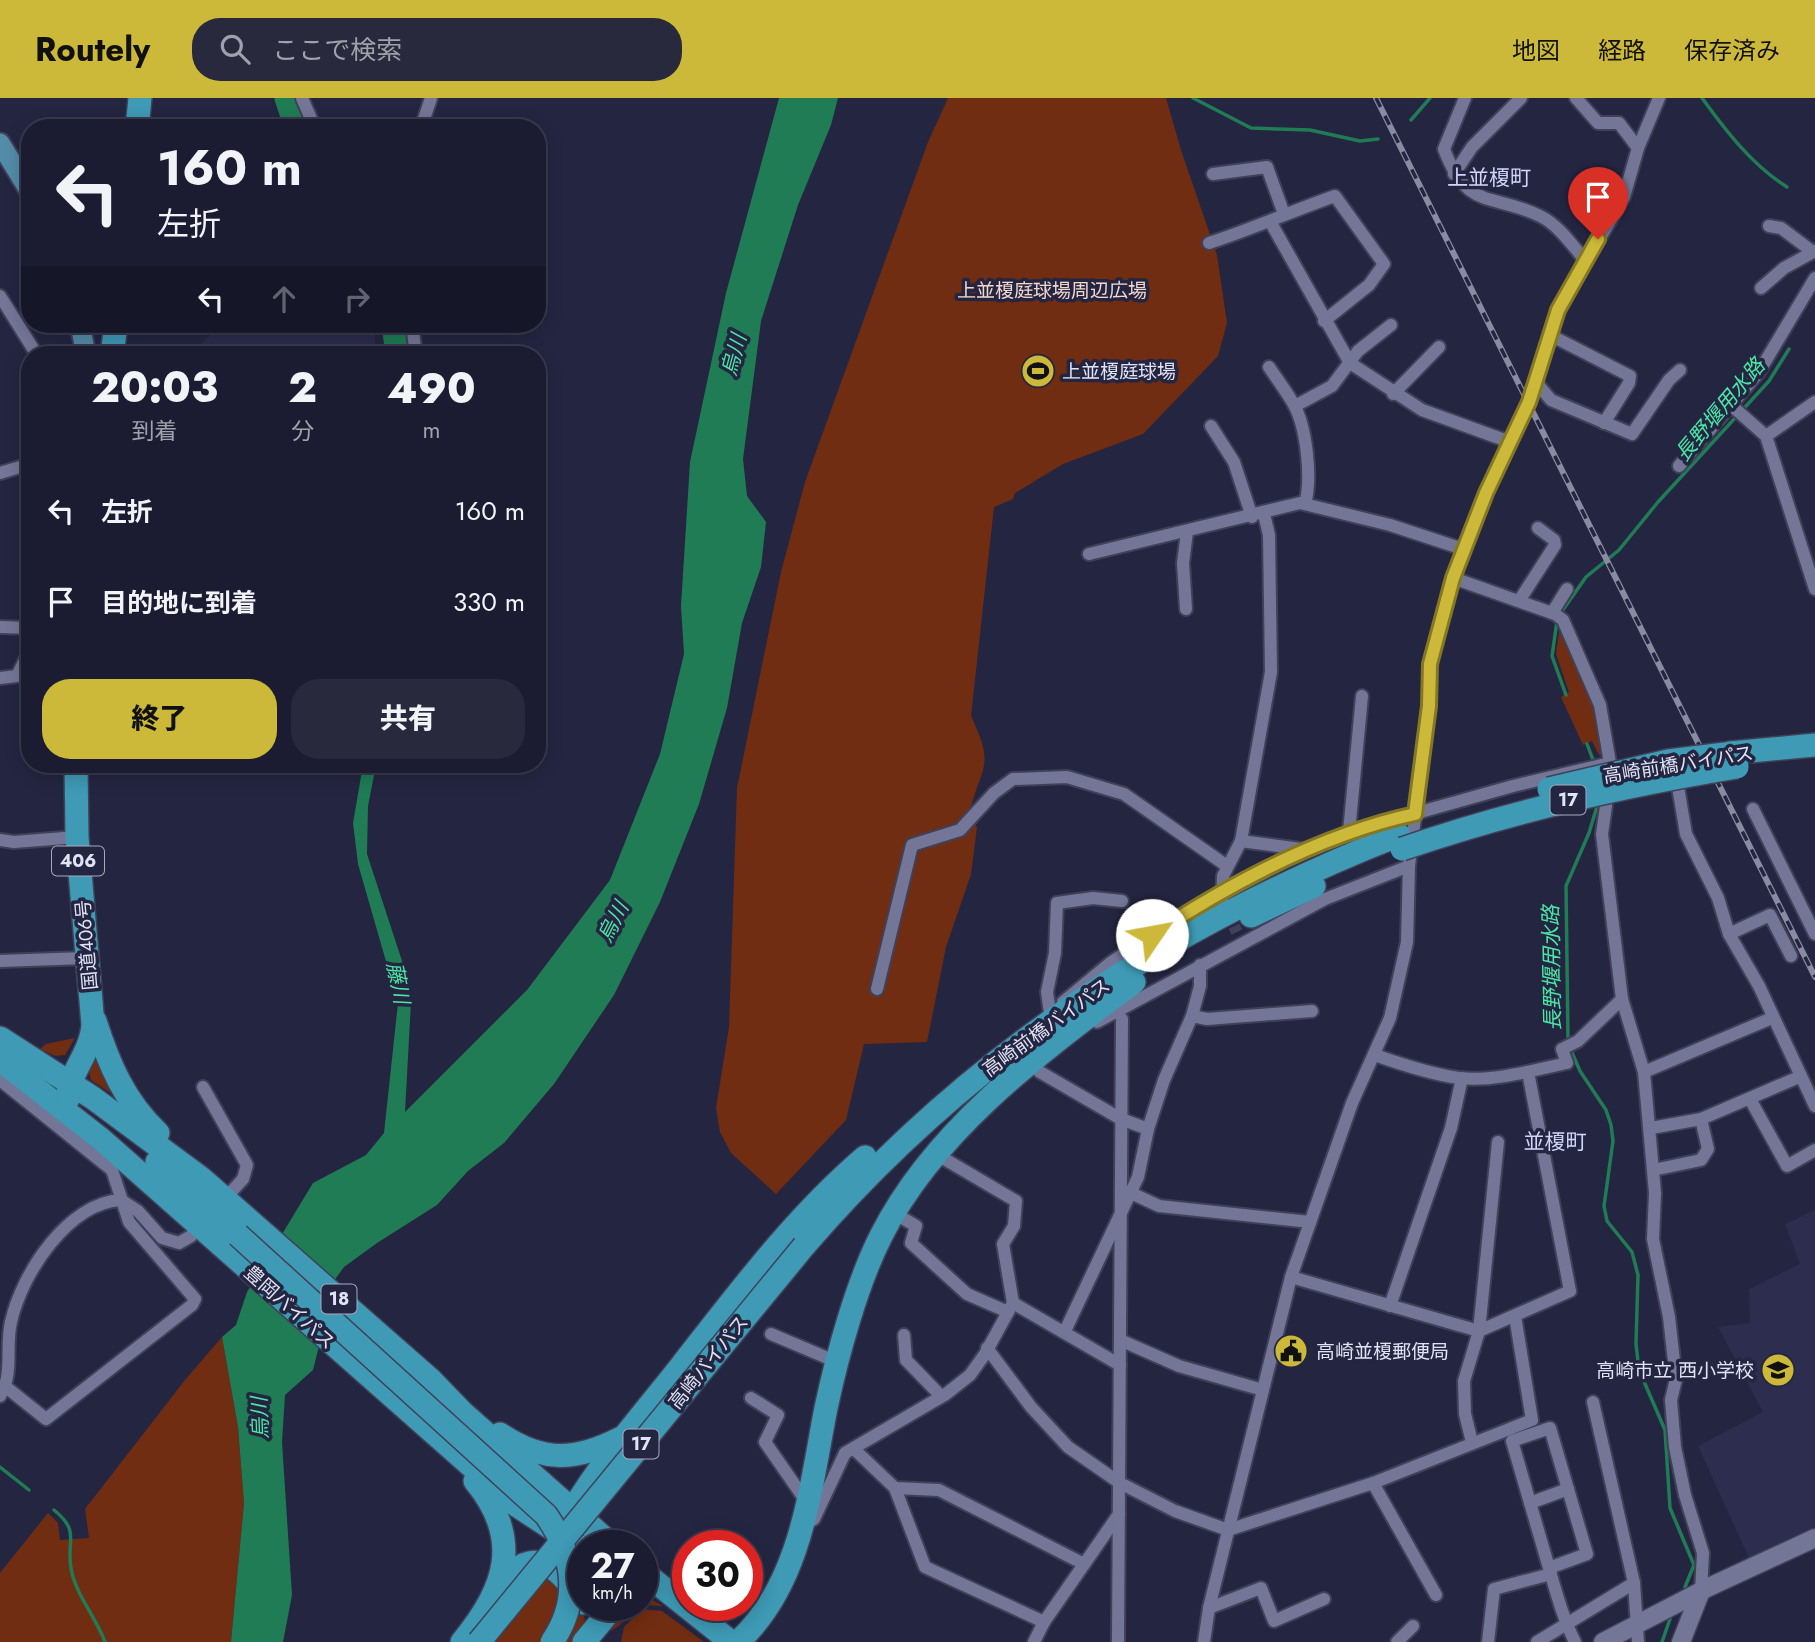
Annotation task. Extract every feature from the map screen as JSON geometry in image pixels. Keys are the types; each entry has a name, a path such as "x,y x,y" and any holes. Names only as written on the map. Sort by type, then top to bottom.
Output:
{"highway":[{"path":"137,119 140,98"},
{"name":"高崎前橋バイパス","path":"809,1250 872,1171 962,1090 1051,1020 1197,927 1276,886 1404,850 1482,823 1733,760 1815,745"},
{"name":"高崎前橋バイパス","path":"1733,760 1815,760"},
{"name":"国道406号","path":"68,1085 88,1052 93,1016 85,958 77,836 76,773"},
{"name":"高崎前橋バイパス","path":"809,1250 861,1201 930,1148 958,1107 1038,1043 1100,1000 1249,917 1404,850"},
{"name":"17","path":"738,1642 754,1626 777,1594 804,1516 837,1362 870,1260 930,1148 1030,1063 1134,982"},
{"name":"406","path":"93,1016 111,1068 129,1101 201,1178"},
{"name":"豊岡バイパス","path":"0,1038 68,1085 93,1098 201,1178 238,1235 394,1400 532,1517 567,1539"},
{"name":"豊岡バイパス","path":"0,1060 431,1380 462,1412 578,1517"},
{"path":"68,1085 69,1105 75,1118"},
{"name":"18","path":"68,1085 238,1235"},
{"name":"17","path":"578,1517 624,1437 791,1228 898,1129 932,1104 962,1090"},
{"path":"238,1235 546,1515 566,1550 571,1579 565,1618 552,1642"},
{"name":"高崎バイパス","path":"469,1638 809,1250"},
{"name":"高崎バイパス","path":"493,1642 719,1365 809,1250"},
{"path":"431,1380 495,1431 523,1447 553,1455 587,1454 624,1437"},
{"path":"394,1400 470,1475 489,1500 503,1536 499,1567 489,1605"},
{"path":"578,1517 590,1530"},
{"path":"578,1517 594,1530"},
{"path":"575,1530 573,1526 578,1517"},
{"path":"499,1567 459,1630 469,1638 489,1605 519,1568 531,1562 540,1562 558,1572 567,1584"},
{"path":"658,1585 703,1623"},
{"path":"658,1595 731,1642"},
{"path":"587,1621 591,1639"},
{"path":"591,1639 604,1621"}],"main road":[{"path":"0,143 21,163"}],"street":[{"path":"302,98 312,119"},
{"path":"424,119 431,98"},
{"path":"1465,98 1444,149 1454,174 1465,189 1486,200 1545,219 1585,260"},
{"path":"1454,174 1472,147 1521,98"},
{"path":"1576,98 1598,123 1619,123 1638,148"},
{"path":"1204,1642 1209,1608 1291,1277 1352,1103 1390,1018 1407,942 1404,850 1415,814 1429,706 1430,664 1453,578 1463,549 1529,402 1558,310 1624,197 1638,148 1659,98"},
{"path":"1213,174 1267,167 1284,214"},
{"path":"1209,243 1271,223 1284,214 1335,196 1384,264 1369,285 1324,321"},
{"path":"1271,223 1350,363 1422,410 1510,442"},
{"path":"1761,288 1784,268 1814,251 1781,228 1769,226"},
{"path":"1679,466 1737,410 1815,278"},
{"path":"0,296 21,329"},
{"path":"1295,406 1332,386 1358,351 1391,325"},
{"path":"1550,335 1630,376 1629,383 1604,423"},
{"path":"1394,394 1439,347"},
{"path":"1269,367 1295,406 1309,467 1310,485 1305,504"},
{"path":"1535,381 1551,400 1632,434 1669,380 1680,370"},
{"path":"1766,436 1815,402"},
{"path":"1737,410 1766,436 1815,589"},
{"path":"1211,426 1234,462 1269,535 1271,672 1241,841 1223,876 1222,898"},
{"path":"0,473 21,467"},
{"path":"1089,554 1258,515 1288,503 1305,504 1390,525 1463,549"},
{"path":"1519,600 1555,545 1554,540 1538,528"},
{"path":"1186,609 1183,563 1187,532"},
{"path":"1453,578 1557,616 1600,705 1606,764"},
{"path":"1557,616 1567,589"},
{"path":"0,627 21,628"},
{"path":"0,678 17,676 21,668"},
{"path":"1349,832 1362,696"},
{"path":"1051,1020 1066,998 1101,969 1179,917 1222,898 1308,850 1349,832 1590,767 1663,753 1672,756 1686,834 1718,898 1729,934 1759,986 1799,1077 1815,1106"},
{"path":"877,989 912,845 960,830 994,793 1013,779 1067,777 1124,794 1227,866"},
{"path":"1606,806 1602,834 1622,999 1644,1072 1651,1128 1653,1239 1669,1317 1676,1379 1671,1400 1675,1447 1685,1495 1703,1553 1688,1598 1681,1642"},
{"path":"1753,809 1815,934"},
{"path":"0,840 14,842 77,836"},
{"path":"1241,841 1308,850"},
{"path":"1148,1129 1121,1119 1040,1072 1030,1063 1115,1011 1200,965 1240,937 1325,900 1404,850"},
{"path":"1051,1020 1047,992 1055,953 1057,903 1093,898 1122,901"},
{"path":"1729,934 1770,915 1791,956"},
{"path":"0,961 85,958"},
{"path":"1065,1331 1138,1177 1148,1129 1164,1080 1192,1016 1200,985 1200,965"},
{"path":"1375,1055 1421,1071 1462,1078 1528,1072 1567,1063 1569,1046 1622,999"},
{"path":"1192,1016 1207,1020 1312,1011"},
{"path":"1644,1072 1772,1018"},
{"path":"1118,1642 1122,1019"},
{"path":"1291,1277 1479,1331 1570,1291 1528,1072"},
{"path":"1651,1128 1701,1119 1799,1077"},
{"path":"1390,1307 1451,1128 1462,1078"},
{"path":"0,1080 112,1170 121,1200 130,1223 194,1294 192,1305 46,1419 3,1391 10,1323 26,1279 71,1219 110,1200 121,1200 168,1242 179,1243 191,1236"},
{"path":"203,1087 247,1165 243,1179 232,1191"},
{"path":"1750,1099 1787,1166 1815,1150"},
{"path":"1653,1170 1701,1160 1707,1149 1701,1119"},
{"path":"1472,1442 1465,1414 1464,1381 1479,1331 1498,1142"},
{"path":"751,1398 778,1415 765,1442 804,1516 814,1519 845,1453 941,1396 970,1375 1011,1308 1003,1244 1014,1226 1016,1201 930,1148"},
{"path":"1131,1193 1159,1206 1310,1222"},
{"path":"894,1213 915,1226 911,1243 967,1294 1011,1308 1065,1331 1120,1365"},
{"path":"987,1348 1031,1408 1068,1447 1119,1483 1175,1511 1228,1530 1373,1483 1532,1420 1515,1316"},
{"path":"771,1334 837,1362"},
{"path":"904,1335 906,1360 941,1396"},
{"path":"1120,1340 1179,1366 1262,1390"},
{"path":"1593,1402 1634,1583 1638,1642"},
{"path":"1488,1642 1494,1589 1550,1571 1587,1554 1550,1428 1512,1441 1530,1503 1550,1571 1566,1625 1575,1642"},
{"path":"854,1449 895,1489 925,1567 1044,1622"},
{"path":"1373,1483 1436,1595"},
{"path":"895,1489 939,1489 1084,1564"},
{"path":"1530,1503 1569,1489"},
{"path":"1034,1642 1044,1622 1119,1514"},
{"path":"1603,1642 1815,1538"},
{"path":"1537,1642 1634,1583"},
{"path":"1209,1608 1261,1588 1274,1621 1324,1599"},
{"path":"1397,1642 1413,1626"}],"shaded area":[{"path":"213,333 375,333 375,346 198,346"},
{"name":"高崎市立 西小学校","path":"1815,1210 1815,1527 1749,1558 1698,1446 1763,1412 1718,1327 1750,1323 1749,1289 1800,1264 1785,1224"}],"green space":[{"name":"上並榎庭球場周辺広場","path":"948,98 1166,98 1217,255 1227,323 1218,356 1143,434 1063,464 1015,493 1013,499 994,507 971,716 985,757 969,815 977,827 971,874 946,947 927,1042 864,1044 846,1120 776,1194 731,1153 720,1132 716,1108 729,1027 737,788 781,572 805,482 928,142"},
{"path":"1560,625 1594,700 1606,752 1599,755 1592,741 1583,745 1561,697 1569,692 1556,654"},
{"path":"75,1038 65,1055 55,1056 40,1049 46,1044"},
{"path":"98,1049 120,1099 91,1080 88,1068"},
{"path":"222,1337 238,1427 244,1503 231,1642 0,1642 0,1573 48,1513 58,1523 60,1540 89,1538 85,1509 185,1380"},
{"path":"547,1572 567,1595 567,1621 585,1621 573,1642 471,1642"},
{"path":"658,1611 662,1611 672,1621 704,1642 621,1642 624,1627 630,1621 658,1621"},
{"path":"613,1621 624,1621 619,1626 605,1634"}],"water":[{"name":"烏川","path":"779,98 838,98 831,125 798,205 761,321 743,459 747,496 766,522 761,567 742,623 727,708 699,804 660,902 614,995 554,1084 504,1143 468,1171 437,1205 377,1243 344,1267 336,1278 313,1370 285,1395 282,1442 292,1595 283,1642 231,1642 244,1503 238,1427 222,1337 236,1325 247,1292 313,1183 366,1155 384,1133 398,1003 358,864 353,823 362,773 374,773 368,806 367,854 404,967 411,1002 405,1112 527,990 610,880 660,754 684,654 681,606 690,462 726,293"}],"waterway":[{"name":"藤川","path":"286,98 293,119"},
{"path":"1193,98 1251,128 1310,130 1360,141 1378,139"},
{"path":"1411,120 1430,98"},
{"path":"1702,98 1751,158 1787,187"},
{"name":"藤川","path":"394,333 396,346"},
{"name":"長野堰用水路","path":"1560,614 1586,577 1619,550 1658,502 1769,381 1789,349"},
{"name":"長野堰用水路","path":"1557,621 1552,656 1566,695"},
{"name":"長野堰用水路","path":"1587,744 1595,765"},
{"name":"長野堰用水路","path":"1568,1041 1566,886 1589,833 1598,803"},
{"name":"長野堰用水路","path":"1570,1048 1580,1071 1606,1110 1611,1125 1613,1141 1604,1206 1607,1221 1632,1252 1638,1275 1636,1344 1639,1370 1665,1430 1670,1508 1694,1565 1685,1587"},
{"path":"0,1467 29,1490"},
{"path":"54,1510 70,1531 73,1578 105,1642"},
{"name":"長野堰用水路","path":"1662,1642 1670,1619"}],"tunnel":[{"path":"1226,910 1237,932"}],"railway":[{"path":"1376,98 1815,977"}],"place":[{"name":"上並榎庭球場","path":"1038,371"},
{"name":"高崎並榎郵便局","path":"1291,1351"},
{"name":"高崎市立 西小学校","path":"1778,1370"}],"district":[{"name":"上並榎町","path":"1489,178"},
{"name":"並榎町","path":"1555,1142"}],"route":[{"path":"1152,935 1191,910 1284,861 1349,832 1415,814 1429,706 1430,664 1453,578 1486,493 1529,402 1558,310 1598,239"}]}
